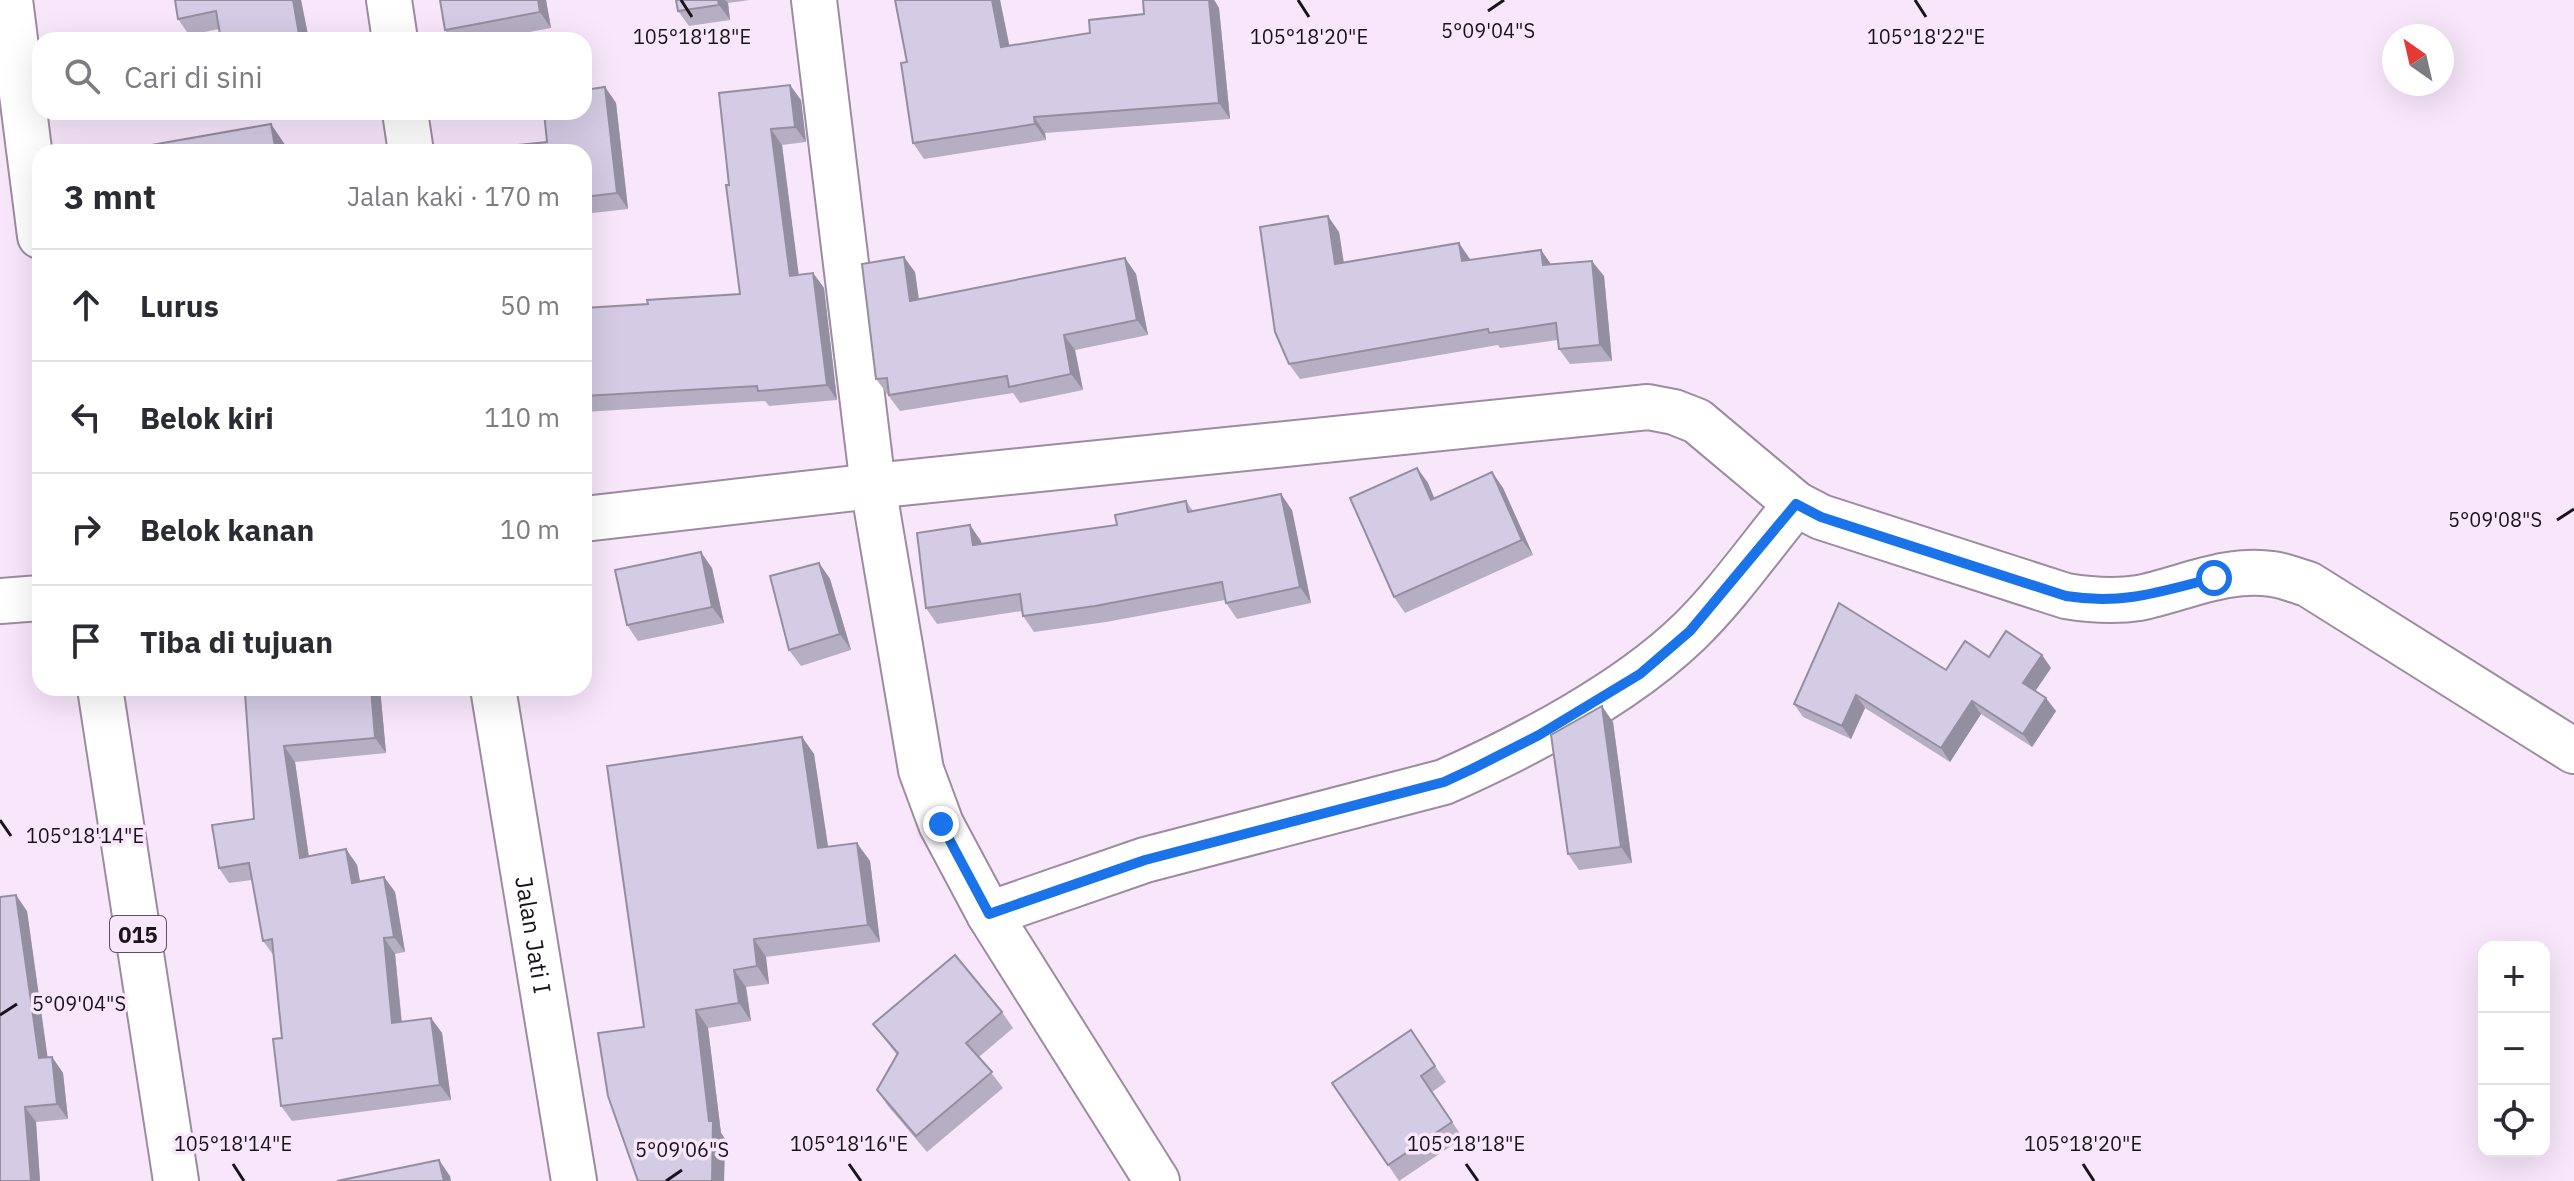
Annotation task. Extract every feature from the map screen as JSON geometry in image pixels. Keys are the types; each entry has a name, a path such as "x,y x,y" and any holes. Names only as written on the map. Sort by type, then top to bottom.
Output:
{"street":[{"path":"10,0 32,173"},
{"path":"389,0 394,32"},
{"path":"814,0 873,486 921,770 941,824 989,914 1157,1181"},
{"path":"406,120 410,144"},
{"path":"592,518 873,486 1648,407 1697,421 1796,504 1821,517 2066,596 2099,601 2138,598 2246,573 2273,574 2308,584 2574,751"},
{"path":"989,914 1145,860 1444,782 1539,735 1640,674 1690,631 1796,504"},
{"path":"0,601 32,599"},
{"name":"015","path":"101,696 176,1181"},
{"name":"Jalan Jati I","path":"494,696 574,1181"}],"building":[{"path":"175,0 293,0 299,32 220,32 216,11 178,19"},
{"path":"440,0 538,0 540,12 445,30"},
{"path":"676,0 718,0 719,5 678,11"},
{"path":"895,0 992,0 1001,47 1090,33 1089,20 1144,14 1143,0 1209,0 1219,103 1034,117 1035,124 913,143 901,63 907,62"},
{"path":"790,85 795,127 771,129 790,276 813,273 827,385 758,391 757,386 592,396 592,308 648,304 647,300 740,294 726,185 729,185 719,93"},
{"path":"605,87 617,193 592,196 592,144 528,144 547,142 545,120 592,120 592,89"},
{"path":"271,124 275,144 157,144"},
{"path":"1328,216 1335,264 1459,243 1462,261 1541,250 1543,265 1592,261 1600,345 1559,349 1556,323 1489,333 1488,329 1289,364 1275,332 1260,227"},
{"path":"904,257 910,301 1125,258 1137,320 1064,335 1071,374 1009,387 1007,376 889,395 887,378 876,379 862,264"},
{"path":"1417,468 1431,500 1492,472 1522,540 1394,597 1350,498"},
{"path":"1281,494 1300,587 1226,603 1222,582 1023,616 1020,594 926,608 917,533 970,525 973,545 1117,525 1115,515 1186,501 1188,512"},
{"path":"701,552 712,607 627,625 615,570"},
{"path":"819,563 840,634 789,650 770,576"},
{"path":"1839,603 1946,670 1965,641 1989,657 2006,631 2042,655 2023,683 2046,698 2023,734 1972,701 1941,748 1856,695 1842,726 1794,704"},
{"path":"245,696 372,696 375,738 284,746 300,858 346,849 352,883 384,877 394,937 384,938 392,1023 431,1018 440,1085 281,1106 273,1039 282,1038 272,939 263,941 249,863 219,868 212,825 254,819"},
{"path":"1602,706 1621,847 1568,854 1551,735"},
{"path":"802,737 818,848 857,843 868,925 754,939 757,966 734,970 739,1003 696,1010 709,1121 713,1121 712,1181 638,1181 608,1096 598,1033 644,1027 607,766"},
{"path":"16,895 39,1058 52,1057 57,1104 25,1107 31,1181 0,1181 0,897"},
{"path":"955,955 1002,1012 966,1043 992,1072 916,1136 877,1090 898,1053 873,1024"},
{"path":"1411,1030 1435,1066 1421,1076 1452,1122 1388,1165 1332,1083"},
{"path":"439,1160 444,1181 337,1181"}],"route":[{"path":"941,824 989,914 1145,860 1444,782 1539,735 1640,674 1690,631 1796,504 1821,517 2066,596 2099,601 2138,598 2214,578"}]}
